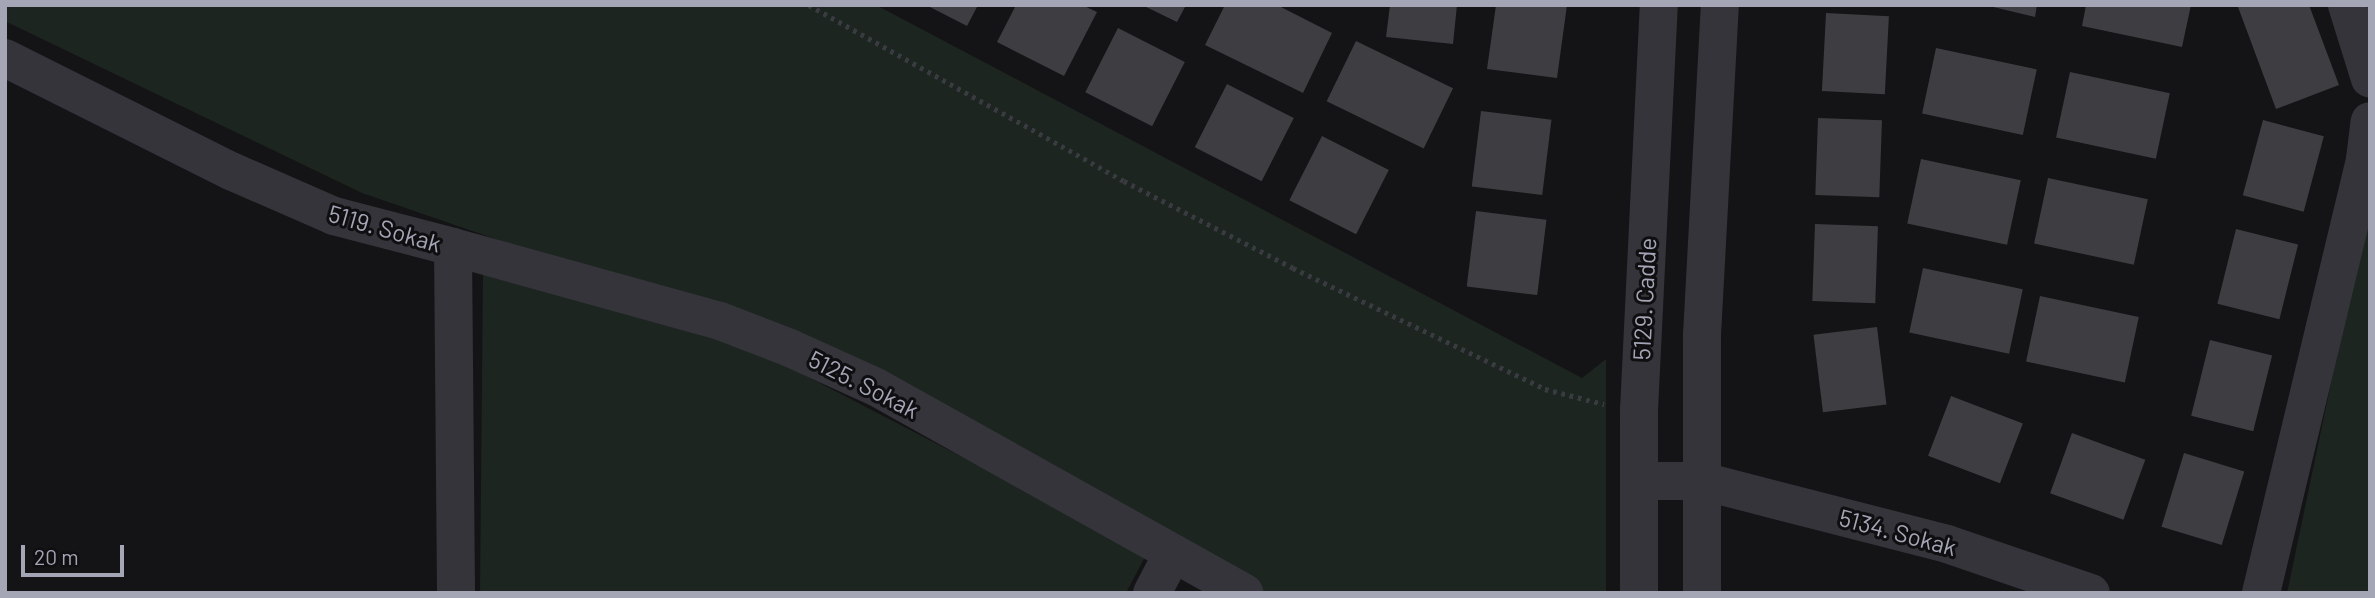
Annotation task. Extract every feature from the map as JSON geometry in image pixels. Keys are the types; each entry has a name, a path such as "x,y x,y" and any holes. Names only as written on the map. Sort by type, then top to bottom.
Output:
{"street":[{"name":"5129. Cadde","path":"1639,593 1639,410 1659,5"},
{"path":"1702,593 1702,335 1720,5"},
{"path":"2347,5 2370,79"},
{"name":"5119. Sokak","path":"8,69 334,216 453,247 456,593"},
{"path":"2261,593 2365,159 2370,121"},
{"name":"5125. Sokak","path":"453,247 720,321 790,348 876,387 1244,593"},
{"name":"5134. Sokak","path":"1640,481 1702,481 1947,544 2091,593"},
{"path":"1152,593 1173,553"}],"path":[{"path":"809,5 1124,181 1293,268 1545,389 1639,410"}],"shaded area":[{"path":"5,5 876,5 1582,378 1606,359 1606,593 1263,593 888,374 362,193 5,21"},
{"path":"2370,197 2370,593 2287,593"},
{"path":"483,269 735,339 1147,553 1126,593 480,593"}],"building":[{"path":"926,5 978,5 967,26"},
{"path":"1016,5 1082,5 1097,12 1064,76 997,42"},
{"path":"1142,5 1186,5 1177,22"},
{"path":"1225,5 1277,5 1332,33 1303,93 1205,45"},
{"path":"1390,5 1457,5 1453,44 1386,37"},
{"path":"1496,5 1567,5 1557,78 1487,69"},
{"path":"1985,5 2037,5 2035,17"},
{"path":"2086,5 2191,5 2182,47 2082,26"},
{"path":"2309,5 2339,85 2276,109 2238,7"},
{"path":"1826,13 1889,16 1885,94 1822,91"},
{"path":"1118,28 1185,62 1152,126 1085,92"},
{"path":"1356,41 1453,88 1424,149 1327,101"},
{"path":"1936,48 2037,69 2023,135 1922,114"},
{"path":"2070,72 2170,93 2156,159 2056,138"},
{"path":"1227,84 1294,118 1262,181 1195,147"},
{"path":"1481,111 1551,120 1542,195 1472,186"},
{"path":"1818,118 1882,120 1879,197 1815,195"},
{"path":"2263,120 2324,136 2304,212 2243,195"},
{"path":"1322,136 1389,170 1356,234 1289,200"},
{"path":"1921,159 2021,180 2007,245 1907,224"},
{"path":"2048,178 2148,199 2134,265 2034,244"},
{"path":"1476,211 1546,220 1537,295 1467,286"},
{"path":"1815,224 1878,226 1875,303 1812,301"},
{"path":"2236,229 2298,244 2279,319 2217,304"},
{"path":"1923,268 2023,289 2009,354 1909,333"},
{"path":"2040,296 2139,317 2125,383 2026,362"},
{"path":"1877,327 1887,404 1823,412 1813,335"},
{"path":"2210,340 2272,355 2253,431 2191,416"},
{"path":"1951,396 2023,424 2000,483 1928,456"},
{"path":"2072,433 2145,460 2123,520 2050,493"},
{"path":"2184,453 2244,471 2222,545 2161,527"}]}
